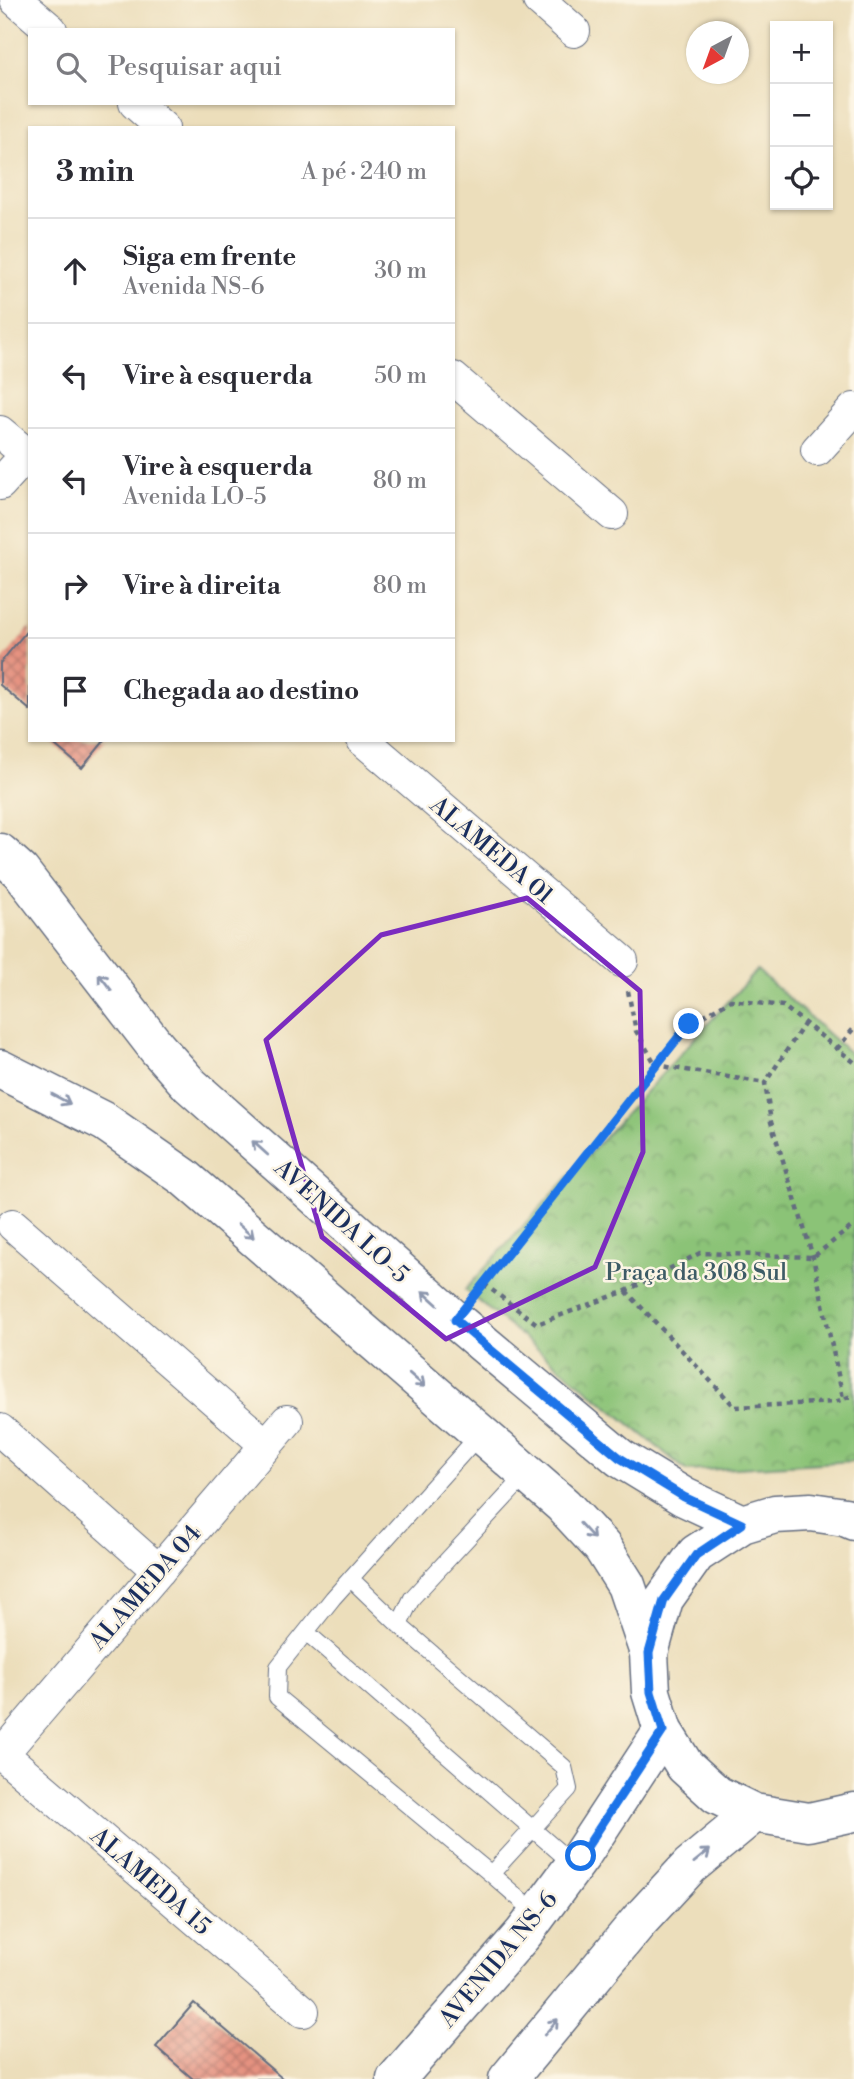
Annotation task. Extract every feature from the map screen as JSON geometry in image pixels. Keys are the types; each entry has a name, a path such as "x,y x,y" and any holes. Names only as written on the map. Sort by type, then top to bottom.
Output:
{"main road":[{"name":"AVENIDA LO-5","path":"0,853 20,871 157,1048 190,1085 455,1320 620,1458 684,1497 742,1524"},
{"path":"0,1069 105,1122 184,1177 562,1505 602,1547 626,1585 649,1653 651,1692 663,1731 685,1766 717,1795 754,1813 809,1822 854,1812"},
{"path":"649,1653 664,1600 696,1555 742,1524 775,1514 811,1512 851,1516"},
{"name":"AVENIDA NS-6","path":"396,2079 537,1915 574,1865 663,1731"},
{"path":"508,2079 639,1921 690,1866 754,1813"}],"street":[{"path":"16,0 49,28"},
{"path":"539,0 575,31"},
{"path":"137,105 161,126"},
{"path":"455,380 612,514"},
{"path":"817,450 854,409"},
{"path":"0,432 28,453"},
{"path":"0,484 28,455"},
{"name":"ALAMEDA 01","path":"365,742 622,961"},
{"path":"13,1225 266,1446"},
{"name":"ALAMEDA 04","path":"1,1753 287,1421"},
{"path":"0,1430 159,1571"},
{"name":"ALAMEDA 15","path":"1,1753 303,2011"}],"lane":[{"path":"480,1434 351,1579 278,1667 277,1697 537,1915"},
{"path":"399,1625 412,1598 527,1474"},
{"path":"351,1579 399,1625 564,1767 569,1789 491,1874"},
{"path":"306,1632 574,1865"}],"path":[{"path":"622,961 636,1031 656,1065"},
{"path":"455,1320 689,1024 731,1000 783,1006 854,1062"},
{"path":"804,1023 765,1083 771,1122 813,1257 843,1398"},
{"path":"837,1049 854,1027"},
{"path":"656,1065 765,1083"},
{"path":"484,1284 537,1324 625,1291 700,1253 813,1257 854,1225"},
{"path":"625,1291 735,1407 835,1402 854,1395"}],"highlighted area":[{"path":"527,898 640,991 643,1152 595,1267 446,1339 322,1237 266,1040 381,935"}],"green space":[{"name":"Praça da 308 Sul","path":"757,970 854,1057 854,1461 687,1471 465,1290"}],"building":[{"path":"28,629 28,708 0,685 0,663"},
{"path":"51,742 103,742 82,768"},
{"path":"194,2003 283,2079 193,2079 156,2047"}],"route":[{"path":"581,1856 663,1731 651,1692 649,1653 664,1600 696,1555 742,1524 684,1497 620,1458 455,1320 689,1024"}]}
